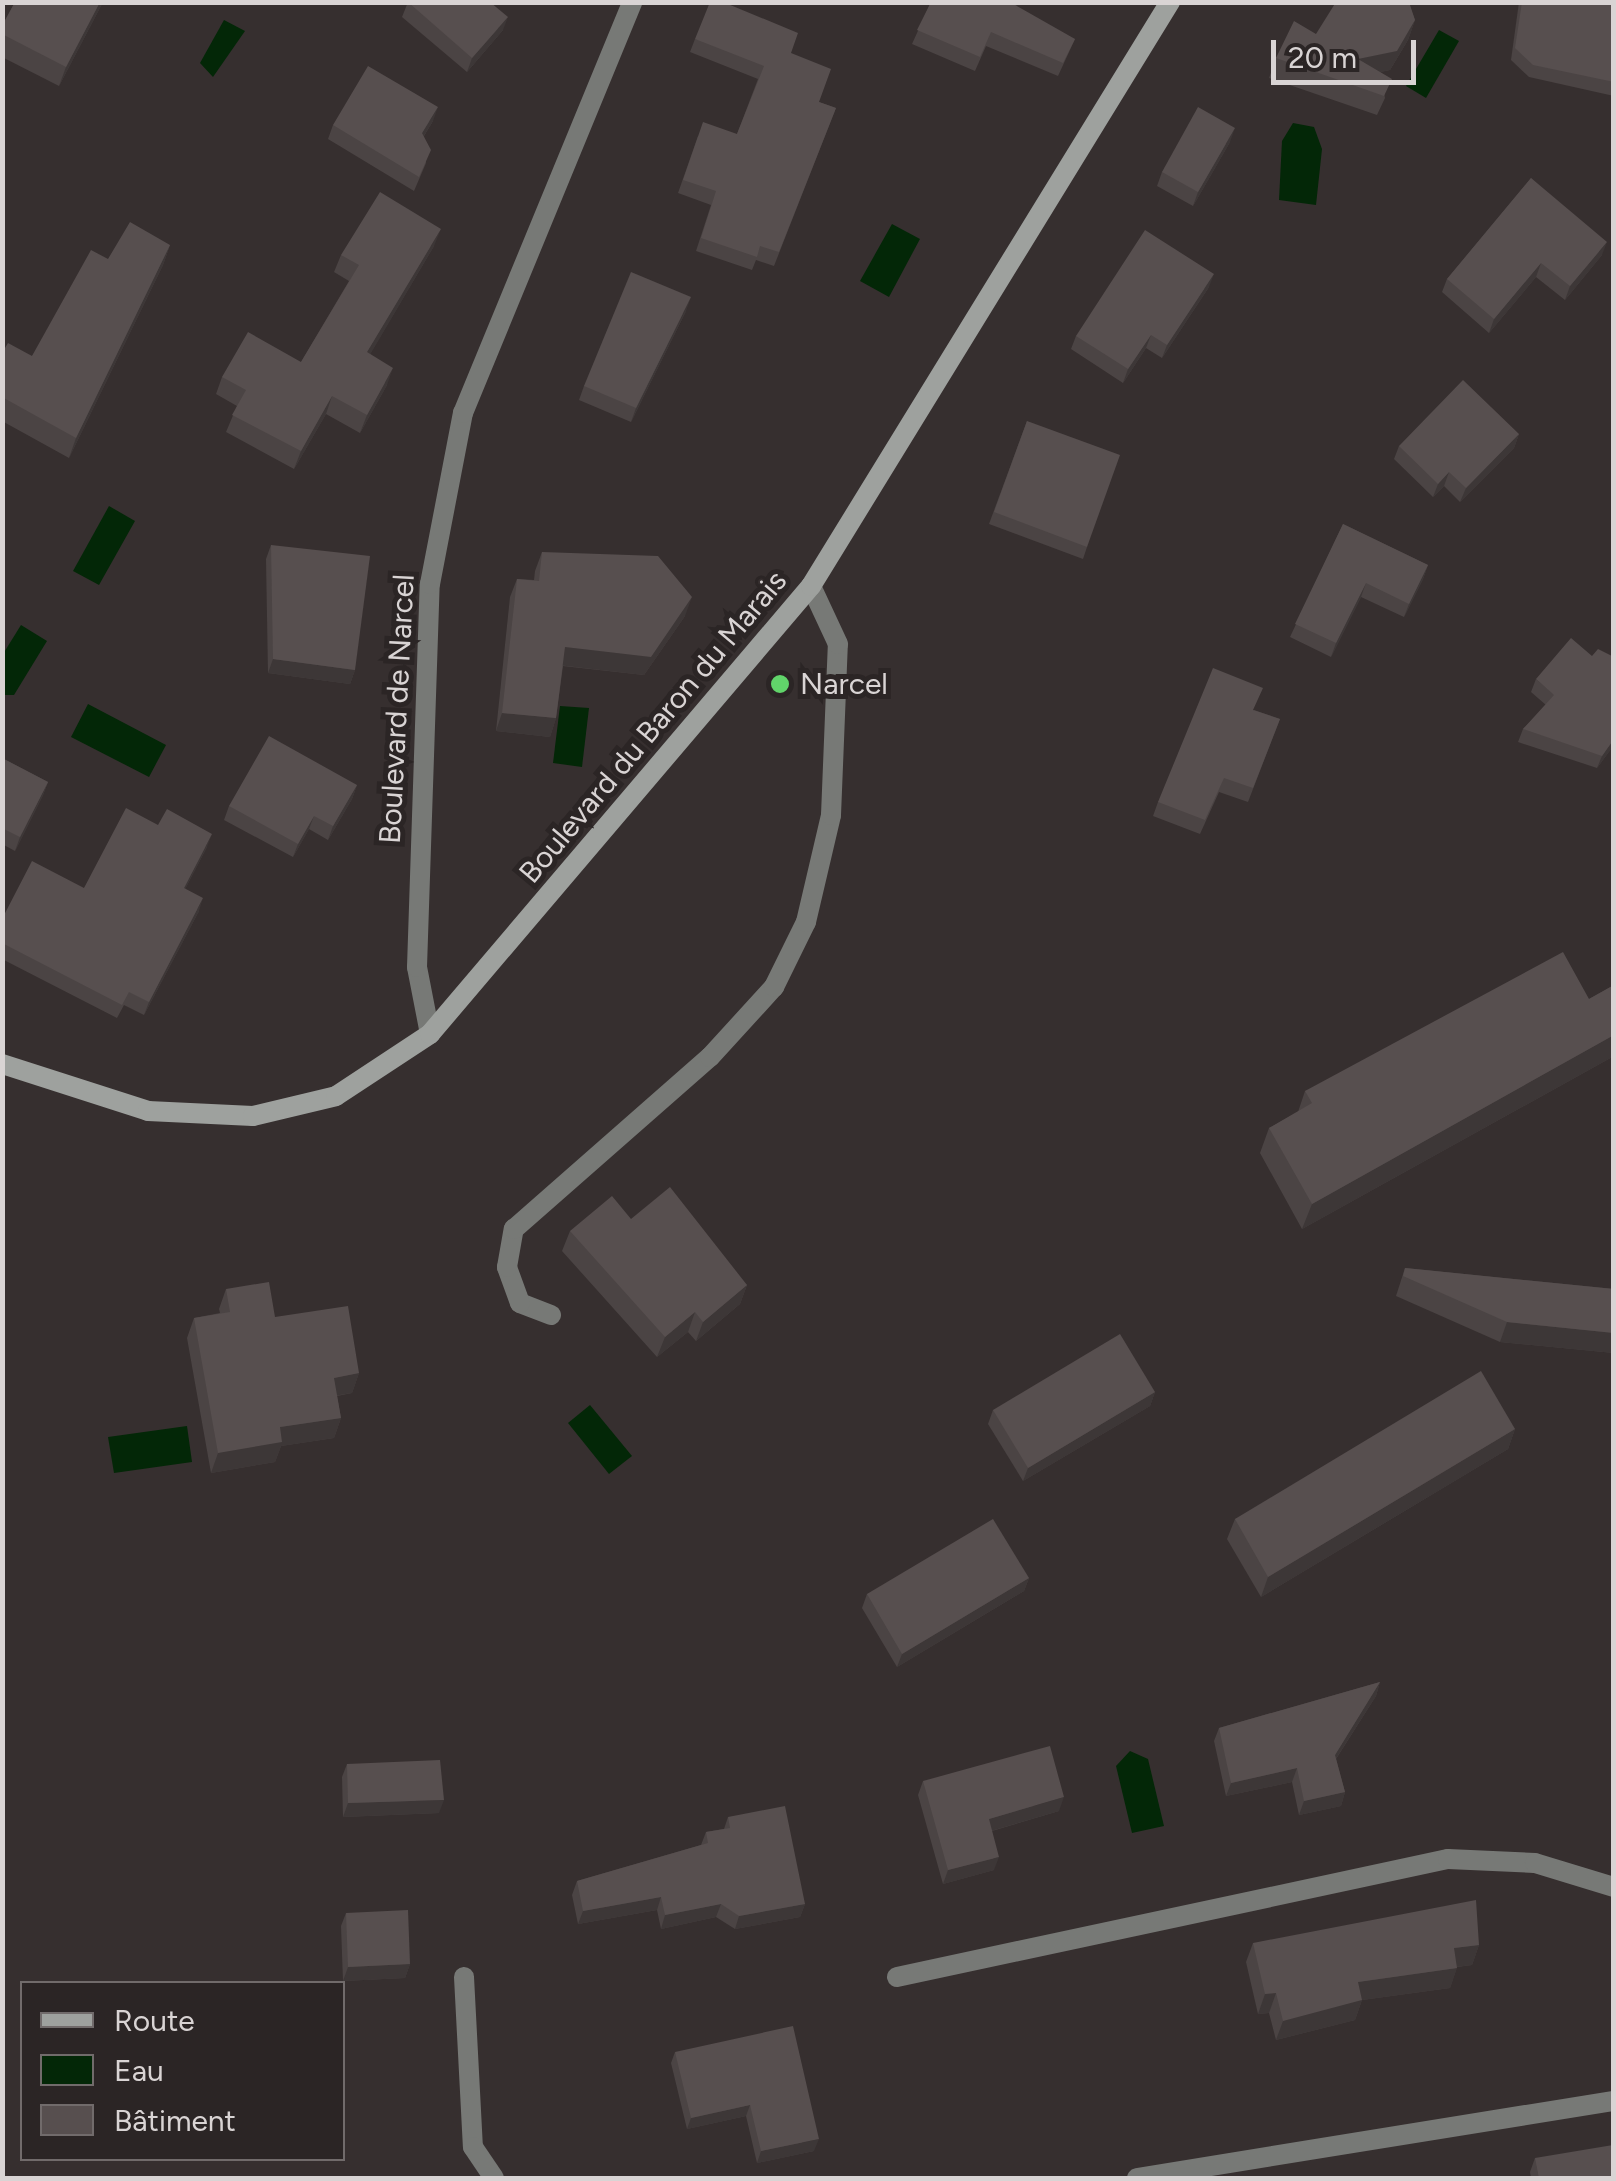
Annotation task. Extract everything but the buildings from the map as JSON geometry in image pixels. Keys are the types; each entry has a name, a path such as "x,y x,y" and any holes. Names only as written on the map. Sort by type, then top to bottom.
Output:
{"street":[{"name":"Boulevard de Narcel","path":"430,1034 417,967 430,584 463,413 632,2"},
{"name":"Boulevard du Baron du Marais","path":"2,1064 148,1111 253,1116 336,1096 430,1034 811,586 1170,2"},
{"path":"552,1315 520,1303 507,1267 514,1229 710,1057 774,987 806,922 831,815 838,644 811,586"},
{"path":"897,1978 1448,1859 1534,1863 1614,1887"},
{"path":"464,1977 474,2148 494,2178"},
{"path":"1137,2178 1614,2100"}],"water":[{"path":"224,20 245,31 213,77 200,63"},
{"path":"1439,30 1459,41 1426,98 1406,86"},
{"path":"1293,123 1314,127 1322,149 1316,205 1279,200 1282,141"},
{"path":"892,224 920,239 889,297 860,281"},
{"path":"109,506 135,521 99,585 73,571"},
{"path":"21,625 47,641 14,695 3,695 3,654"},
{"path":"88,704 166,745 149,777 71,737"},
{"path":"560,706 589,708 582,767 553,763"},
{"path":"590,1405 632,1456 609,1474 568,1423"},
{"path":"187,1426 192,1462 114,1473 108,1437"},
{"path":"1130,1751 1148,1759 1164,1826 1132,1833 1116,1766"}],"place":[{"name":"Narcel","path":"780,684"}]}
